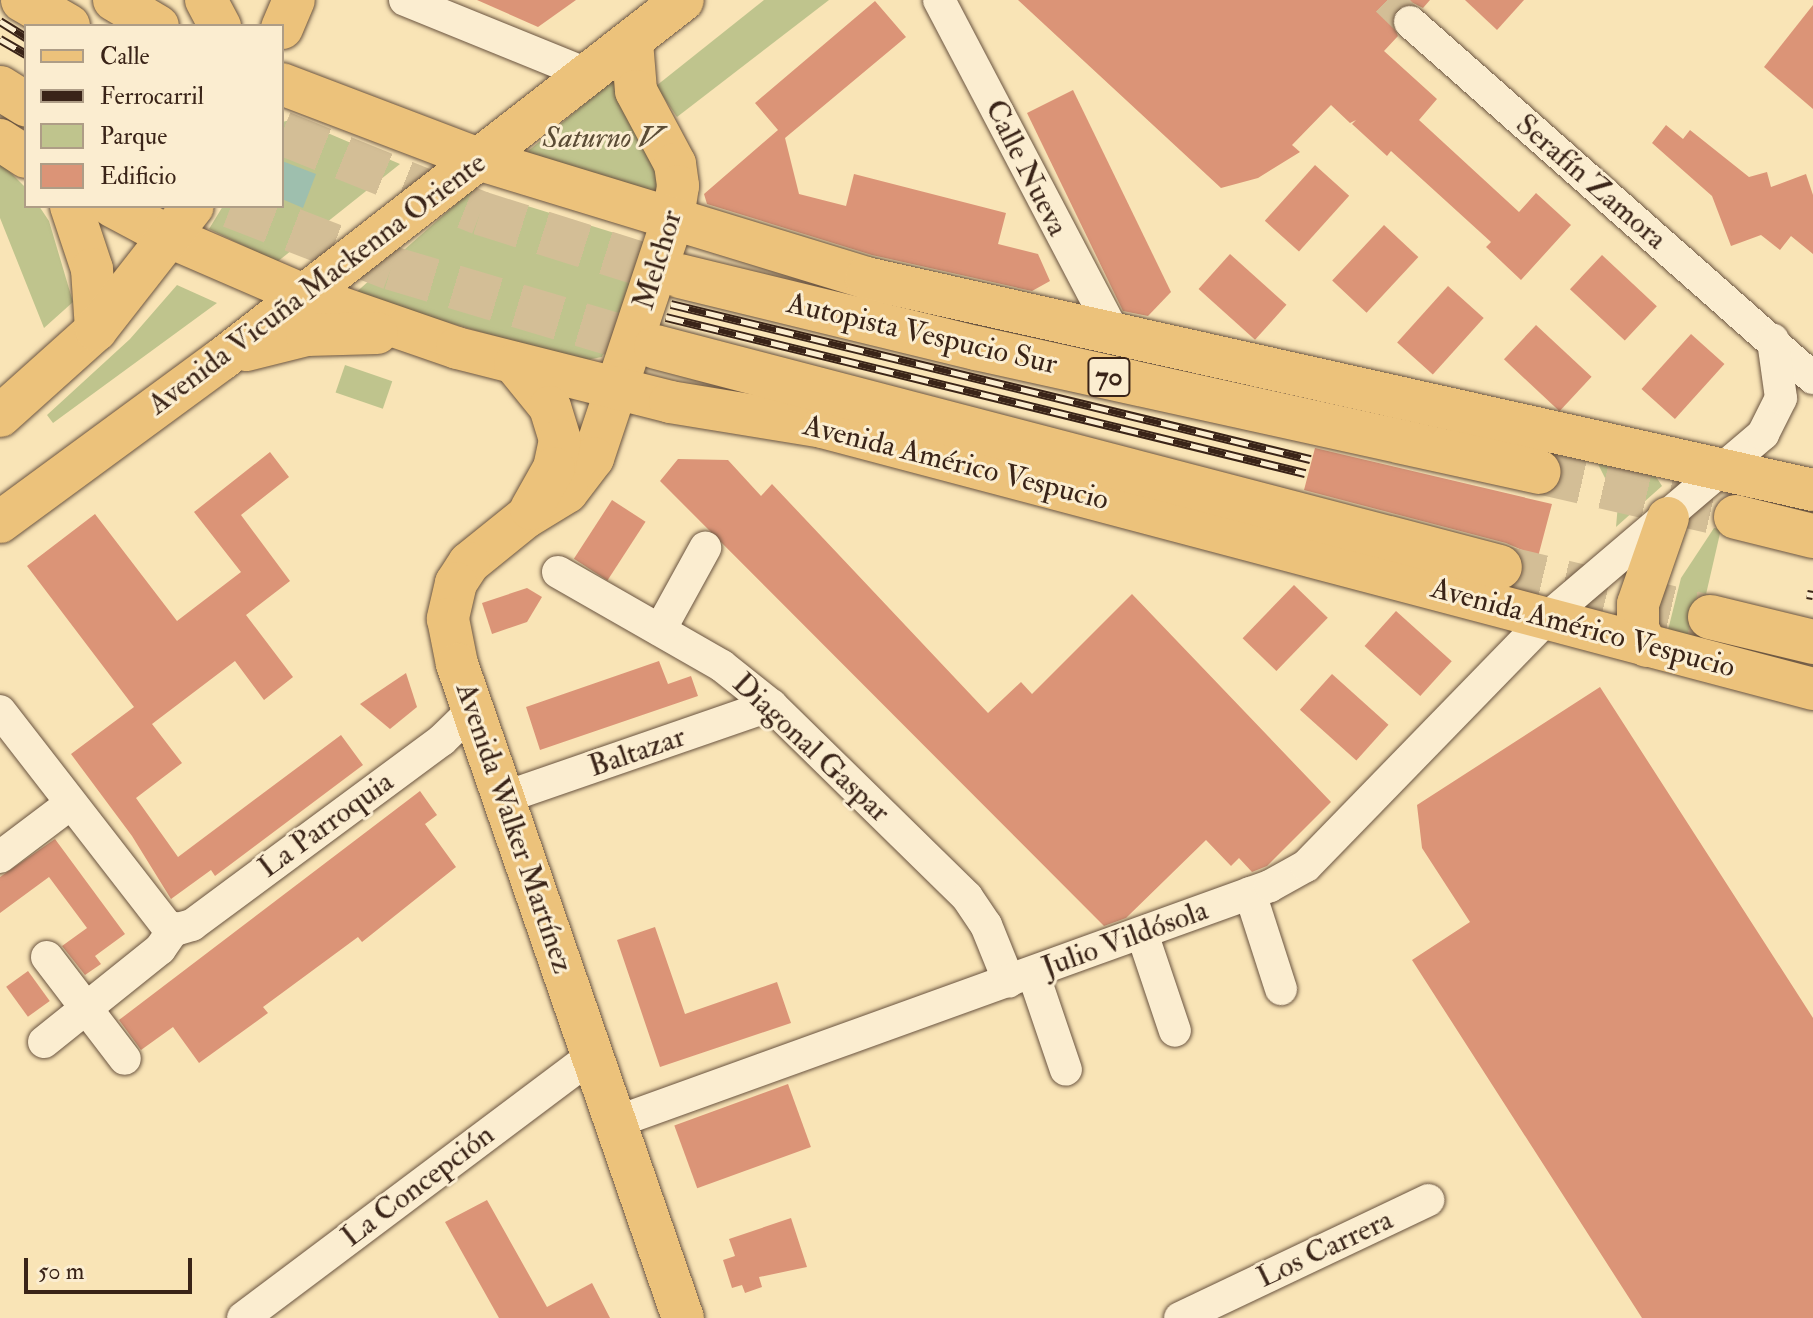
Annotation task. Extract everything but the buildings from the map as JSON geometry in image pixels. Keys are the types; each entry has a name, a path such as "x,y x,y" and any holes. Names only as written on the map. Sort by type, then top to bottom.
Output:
{"highway":[{"path":"23,0 65,24"},
{"path":"0,88 24,103"},
{"name":"Autopista Vespucio Sur","path":"680,276 976,348 1539,472"},
{"path":"656,347 1500,567"},
{"path":"1736,517 1813,536"},
{"path":"1710,617 1813,642"}],"main road":[{"path":"114,0 155,24"},
{"path":"206,0 219,24"},
{"path":"284,24 294,0"},
{"name":"Avenida Vicuña Mackenna Oriente","path":"0,522 222,359 683,0"},
{"name":"Melchor","path":"616,390 672,222 678,186 675,164 636,91 632,42"},
{"path":"284,85 481,160 672,222 866,278 1813,490"},
{"path":"0,140 24,156"},
{"path":"72,208 92,269 96,330"},
{"name":"Avenida Américo Vespucio","path":"121,208 183,222 304,295 410,333 515,364 670,402 822,427 1813,689"},
{"path":"0,416 96,330 183,222"},
{"path":"222,359 307,335 410,333"},
{"path":"515,364 550,407 560,440 541,509"},
{"name":"Avenida Walker Martínez","path":"616,390 593,458 541,509 469,563 452,593 449,632 503,798 683,1318"},
{"path":"541,509 593,478 643,422 670,402"},
{"path":"1647,646 1638,629 1638,604 1668,518"}],"street":[{"path":"405,0 590,75"},
{"path":"632,42 646,0"},
{"name":"Calle Nueva","path":"939,0 1114,334"},
{"name":"Serafín Zamora","path":"1410,22 1813,378"},
{"path":"1547,618 1763,434 1776,415 1782,383 1773,340"},
{"path":"660,630 705,548"},
{"name":"Diagonal Gaspar","path":"558,572 722,666 771,705 967,897 1021,978 1066,1070"},
{"name":"Julio Vildósola","path":"616,1122 1021,978 1288,877 1325,849 1547,618"},
{"name":"Baltazar","path":"503,798 771,705"},
{"name":"La Parroquia","path":"44,1042 160,949 174,929 192,925 442,740 473,710"},
{"path":"0,711 70,804 174,929"},
{"path":"0,857 70,804"},
{"path":"1250,893 1281,989"},
{"path":"1142,933 1175,1031"},
{"path":"47,957 125,1059"},
{"name":"La Concepción","path":"243,1318 593,1055"},
{"name":"Los Carrera","path":"1180,1318 1428,1200"}],"green space":[{"path":"764,0 829,0 677,117 656,86"},
{"name":"Saturno V","path":"618,76 649,131 663,197 527,152"},
{"path":"295,119 400,164 277,262 209,229 222,208 284,208 284,122"},
{"path":"0,162 24,186 24,208 40,208 49,221 73,302 44,328 0,218"},
{"path":"473,189 621,235 632,244 640,263 602,357 581,361 353,295"},
{"path":"177,285 217,303 53,423 47,415 130,339"},
{"path":"345,365 392,381 383,409 336,392"},
{"path":"1597,462 1655,475 1662,486 1616,527 1618,504"},
{"path":"1714,528 1721,529 1696,638 1668,630 1681,578"}],"shaded area":[{"path":"284,162 316,174 303,208 284,200"}],"tunnel":[{"path":"1387,0 1410,22"},
{"path":"284,134 480,213 680,276"},
{"path":"236,208 391,268 656,347"},
{"path":"1539,472 1736,517"},
{"path":"1500,567 1710,617"}],"railway":[{"path":"0,21 24,36"},
{"path":"0,39 24,53"},
{"path":"671,304 1310,459"},
{"path":"666,317 1305,473"},
{"path":"1807,594 1813,595"}]}
